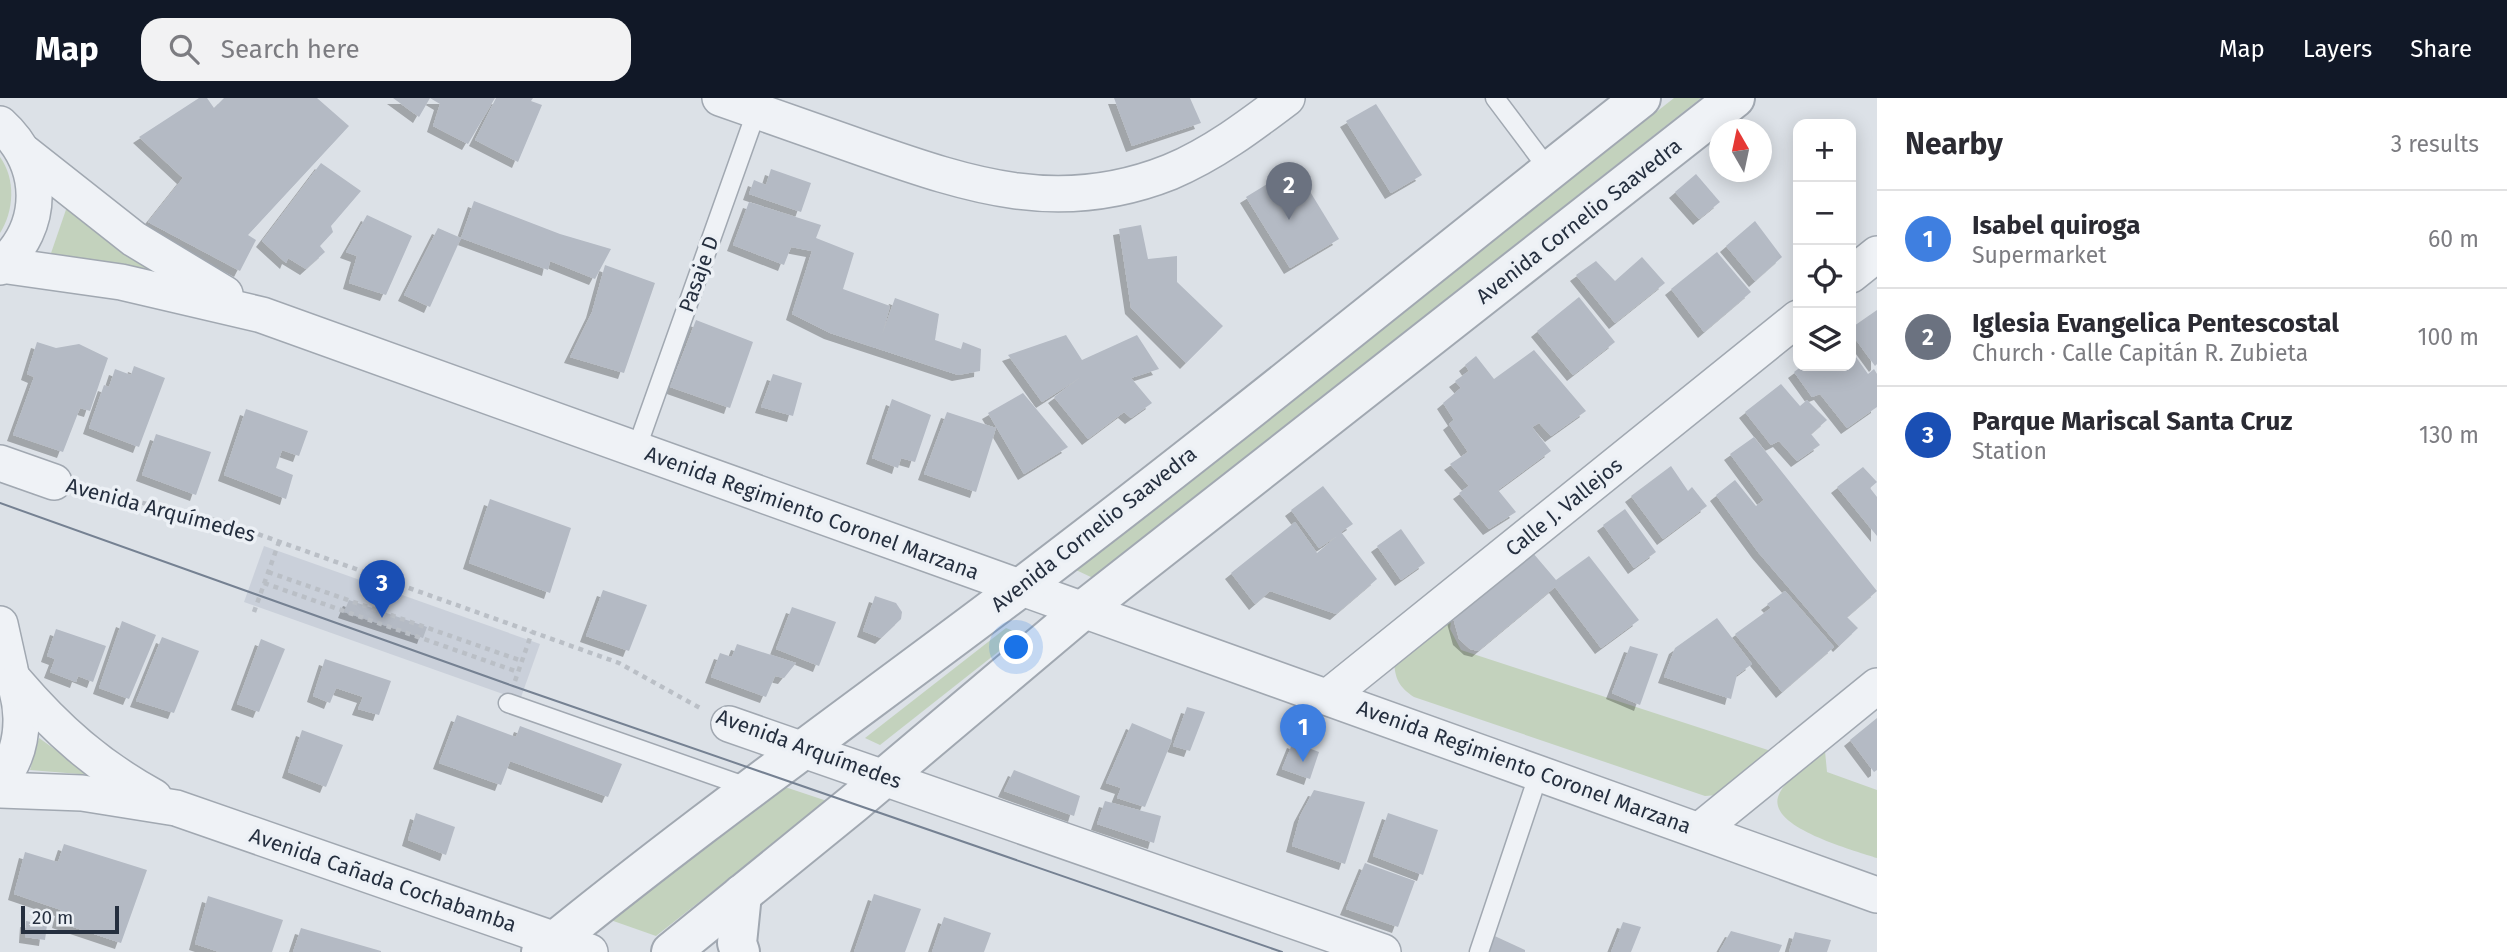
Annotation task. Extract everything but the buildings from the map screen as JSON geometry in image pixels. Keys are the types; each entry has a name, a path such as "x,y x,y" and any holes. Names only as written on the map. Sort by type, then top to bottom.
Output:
{"street":[{"path":"0,98 15,141 33,178 33,210 23,240 1,266"},
{"path":"720,98 759,105 956,181 1012,192 1071,194 1125,186 1169,172 1203,156 1287,98"},
{"name":"Avenida Cornelio Saavedra","path":"563,948 750,788 806,750 1022,586 1640,98"},
{"name":"Avenida Cornelio Saavedra","path":"671,952 1083,610 1735,98"},
{"name":"Avenida Regimiento Coronel Marzana","path":"15,141 134,239 262,315"},
{"path":"1856,271 1877,254"},
{"name":"Avenida Regimiento Coronel Marzana","path":"1,266 121,282 262,315 1877,895"},
{"name":"Calle J. Vallejos","path":"1329,696 1793,322"},
{"name":"Avenida Arquímedes","path":"0,463 54,482"},
{"path":"0,624 22,721 19,744 13,761 0,780"},
{"name":"Avenida Cañada Cochabamba","path":"9,669 49,721 87,755 176,808"},
{"path":"1700,830 1877,686"},
{"name":"Avenida Arquímedes","path":"729,724 1383,952"},
{"name":"Avenida Cañada Cochabamba","path":"0,789 82,793 176,808 563,948"},
{"path":"740,952 742,894"}],"lane":[{"path":"1495,98 1549,170"},
{"name":"Pasaje D","path":"636,450 759,105"},
{"path":"510,694 750,788"},
{"path":"1479,952 1539,773"}],"path":[{"name":"Avenida Arquímedes","path":"54,482 227,523 533,632 619,663 729,724"},
{"path":"254,612 279,542"},
{"path":"268,572 522,661"},
{"path":"264,583 518,672"},
{"path":"510,694 533,632"}],"shaded area":[{"path":"264,546 540,644 520,700 244,602"}],"green space":[{"path":"1674,98 1701,98 1093,578 1076,570"},
{"path":"0,157 9,175 11,195 8,215 0,233"},
{"path":"70,198 177,278 49,259"},
{"path":"1452,614 1450,629 1461,650 1771,751 1717,795 1705,796 1414,697 1399,682 1394,661"},
{"path":"1006,628 1021,634 880,745 865,738"},
{"path":"39,738 91,775 30,770"},
{"path":"1825,751 1827,772 1877,790 1877,858 1799,828 1786,818 1779,808 1778,797 1786,784"},
{"path":"770,782 827,801 656,936 602,917"}],"tram line":[{"path":"0,503 513,686 1282,952"}],"place":[{"name":"Iglesia Evangelica Pentescostal","path":"1289,220"},
{"name":"Parque Mariscal Santa Cruz","path":"382,618"},
{"name":"Isabel quiroga","path":"1303,762"}]}
